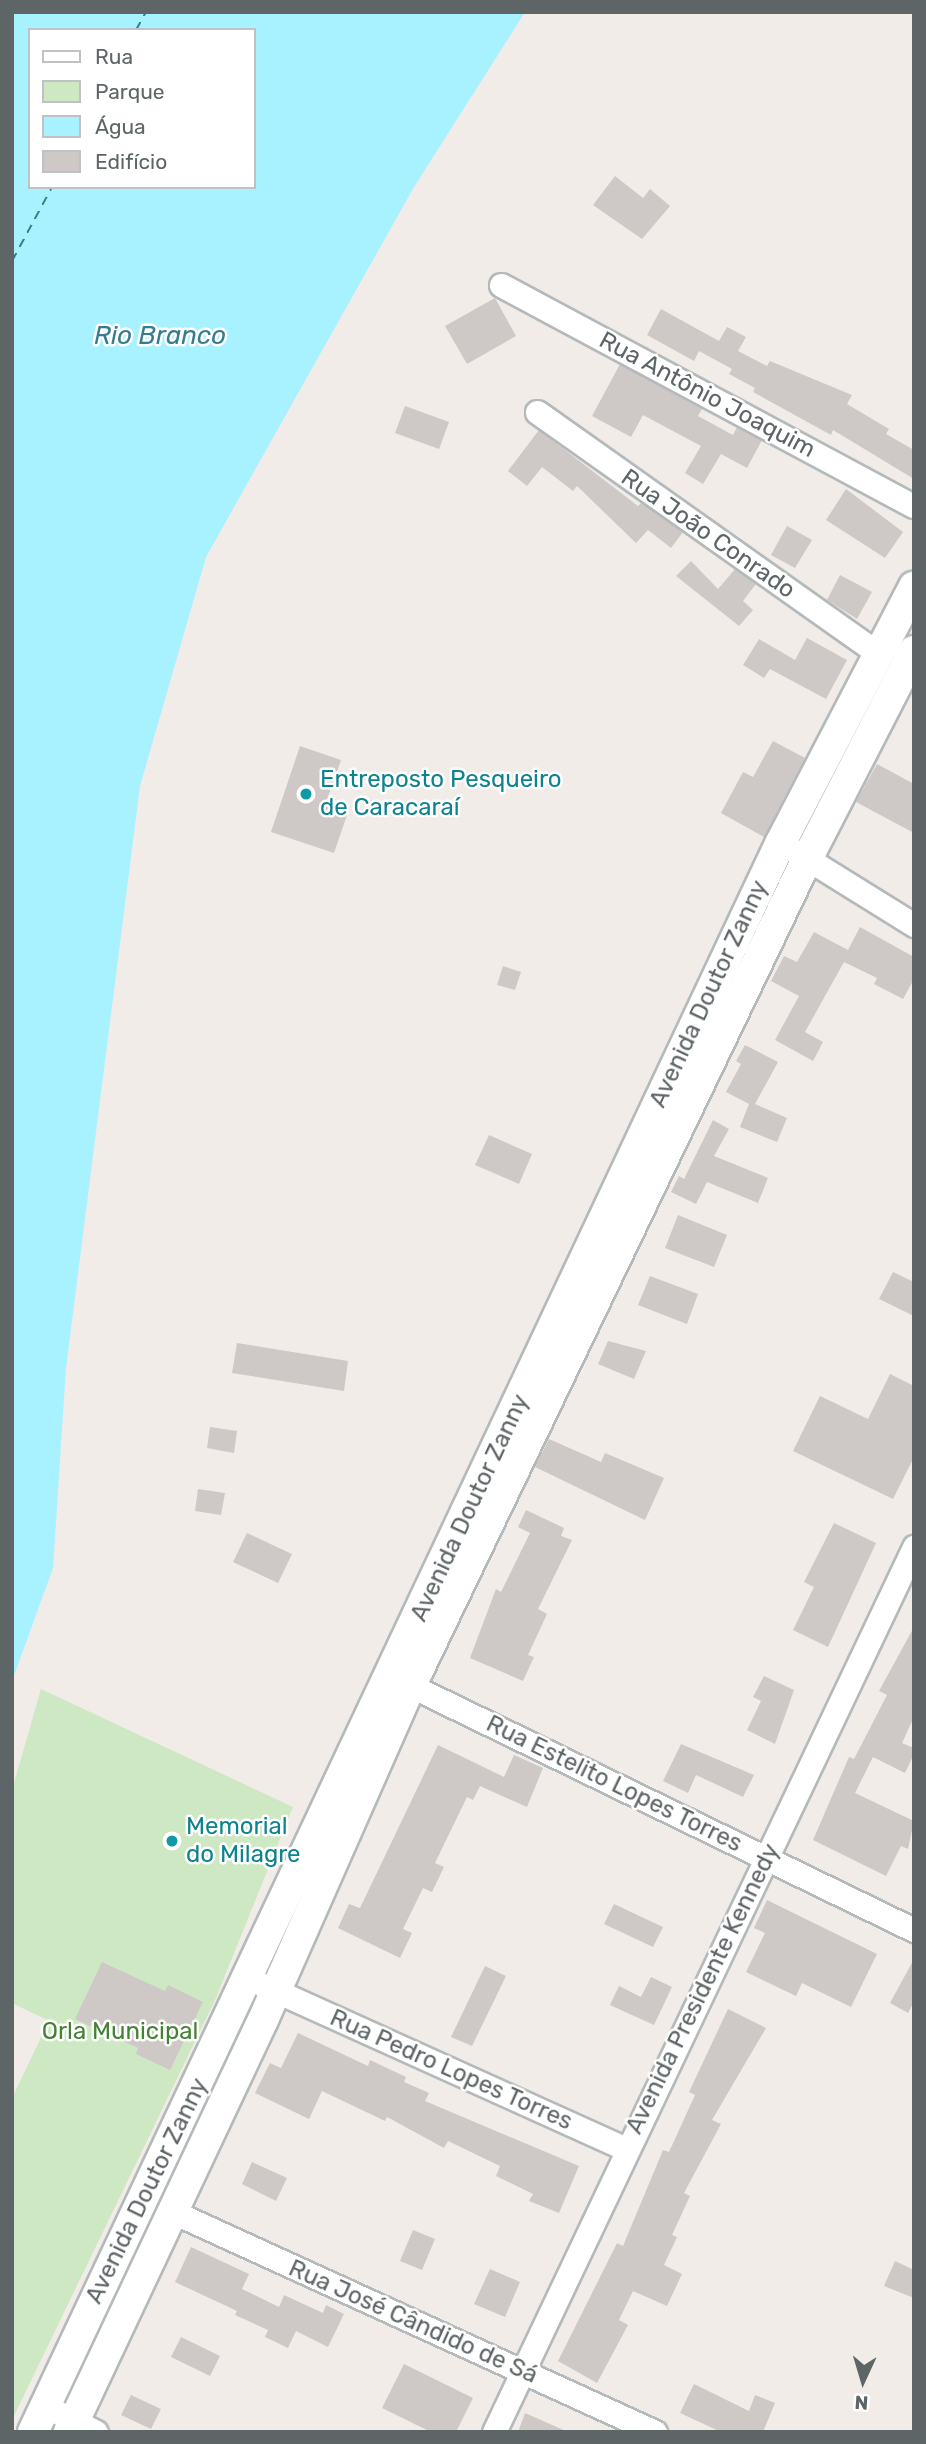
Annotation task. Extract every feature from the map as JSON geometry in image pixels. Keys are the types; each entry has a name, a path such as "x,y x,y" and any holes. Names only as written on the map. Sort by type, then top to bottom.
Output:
{"street":[{"name":"Rua Antônio Joaquim","path":"501,285 914,506"},
{"name":"Rua João Conrado","path":"537,412 880,655"},
{"name":"Avenida Doutor Zanny","path":"80,2428 171,2211 276,1991 400,1680 781,842 914,587"},
{"name":"Avenida Doutor Zanny","path":"39,2419 249,1979 807,859 914,652"},
{"path":"781,842 914,925"},
{"name":"Avenida Presidente Kennedy","path":"494,2432 914,1547"},
{"name":"Rua Estelito Lopes Torres","path":"400,1680 914,1930"},
{"name":"Rua Pedro Lopes Torres","path":"249,1979 627,2150"},
{"name":"Rua José Cândido de Sá","path":"171,2211 655,2432"},
{"path":"39,2419 80,2428"}],"green space":[{"name":"Orla Municipal","path":"41,1689 293,1807 216,1998 12,2420 12,2098 49,2021 12,2003 12,1790"}],"water":[{"name":"Rio Branco","path":"12,12 525,12 414,187 206,557 140,786 66,1368 53,1568 12,1681"}],"building":[{"path":"615,176 643,198 650,189 670,206 642,239 593,205"},
{"path":"495,298 516,336 467,364 445,326"},
{"path":"661,309 719,341 727,327 746,337 738,351 767,366 770,361 852,395 847,404 889,429 886,434 914,450 914,479 833,430 831,435 753,392 755,388 729,374 732,369 699,351 694,361 647,335"},
{"path":"620,364 702,409 698,416 733,435 737,427 762,440 747,468 721,454 703,484 685,473 701,446 643,415 631,437 592,416"},
{"path":"405,406 449,422 439,449 395,433"},
{"path":"539,430 638,506 641,503 683,532 671,548 648,530 636,543 577,486 573,491 542,467 527,486 508,471"},
{"path":"846,489 903,532 885,558 826,520"},
{"path":"787,526 812,540 795,568 771,555"},
{"path":"691,561 718,589 735,569 756,584 743,601 753,610 739,626 676,576"},
{"path":"840,575 872,592 857,619 827,600"},
{"path":"807,638 847,660 826,699 770,669 764,678 743,665 759,639 795,660"},
{"path":"773,741 805,758 764,837 721,813 743,772 753,777"},
{"name":"Entreposto Pesqueiro de Caracaraí","path":"300,746 341,760 325,805 348,812 334,853 271,832"},
{"path":"877,764 914,784 914,833 856,802"},
{"path":"860,927 914,957 914,979 903,999 874,984 877,978 844,962 805,1032 823,1042 813,1061 775,1040 799,996 771,981 784,956 797,962 814,932 848,950"},
{"path":"503,966 521,972 515,990 497,985"},
{"path":"745,1045 778,1062 755,1104 787,1118 777,1142 740,1127 749,1104 726,1092 741,1064 736,1061"},
{"path":"713,1120 729,1129 714,1156 768,1178 758,1203 707,1182 696,1204 671,1192 679,1176 684,1179"},
{"path":"489,1135 532,1154 519,1184 475,1165"},
{"path":"678,1215 727,1235 714,1267 665,1248"},
{"path":"893,1272 914,1282 914,1316 879,1299"},
{"path":"650,1276 698,1294 687,1324 638,1305"},
{"path":"608,1341 646,1351 634,1379 598,1364"},
{"path":"237,1343 348,1361 344,1391 232,1373"},
{"path":"890,1374 914,1386 914,1457 893,1499 793,1451 820,1396 868,1419"},
{"path":"210,1427 237,1431 234,1453 207,1448"},
{"path":"549,1439 601,1462 605,1453 664,1478 645,1520 535,1467"},
{"path":"198,1489 225,1493 221,1515 195,1511"},
{"path":"526,1510 564,1528 561,1536 572,1540 538,1609 547,1614 528,1655 534,1657 523,1681 470,1658 496,1589 501,1592 530,1533 518,1527"},
{"path":"834,1523 876,1543 828,1647 793,1630 814,1587 804,1582"},
{"path":"247,1533 292,1554 278,1583 233,1562"},
{"path":"914,1627 914,1717 902,1743 914,1748 914,1754 905,1773 873,1757 855,1793 914,1821 908,1849 901,1846 886,1876 813,1840 849,1757 854,1759 887,1695 879,1691"},
{"path":"764,1676 794,1690 775,1744 747,1730 761,1701 753,1697"},
{"path":"681,1744 754,1775 743,1797 696,1775 688,1793 663,1781"},
{"path":"438,1745 504,1777 514,1755 543,1768 527,1807 480,1786 473,1800 467,1797 435,1863 444,1867 432,1892 423,1888 403,1929 412,1933 400,1958 338,1928 349,1904 360,1908"},
{"path":"767,1900 877,1954 851,2007 802,1983 796,1996 746,1972 765,1933 754,1928"},
{"path":"614,1904 663,1927 653,1947 604,1924"},
{"path":"914,1959 914,2002 908,2013 890,2003"},
{"path":"102,1962 165,1991 168,1985 203,2002 170,2070 136,2054 138,2048 75,2019"},
{"path":"485,1966 506,1976 472,2046 451,2037"},
{"path":"651,1977 672,1987 654,2025 610,2005 619,1986 641,1997"},
{"path":"728,2009 766,2028 712,2120 721,2124 684,2193 690,2196 672,2235 677,2237 664,2265 682,2274 667,2306 633,2291 619,2320 628,2325 597,2383 558,2361 617,2243 623,2246 663,2150 669,2152 695,2095 689,2092"},
{"path":"298,2033 368,2066 370,2060 406,2077 404,2082 429,2093 425,2101 579,2166 559,2213 529,2201 533,2194 496,2176 500,2166 448,2141 444,2148 387,2117 385,2121 322,2091 309,2119 255,2093 270,2063 281,2068"},
{"path":"252,2162 287,2178 276,2201 242,2184"},
{"path":"413,2230 435,2239 422,2270 400,2261"},
{"path":"191,2247 249,2274 242,2289 279,2307 284,2295 323,2313 326,2305 344,2314 328,2347 296,2331 288,2348 265,2337 268,2330 235,2315 237,2311 175,2282"},
{"path":"895,2261 914,2270 914,2298 884,2286"},
{"path":"490,2269 520,2282 505,2317 474,2304"},
{"path":"181,2337 220,2356 210,2376 171,2357"},
{"path":"404,2364 473,2398 456,2432 431,2432 382,2408"},
{"path":"694,2384 749,2411 755,2395 775,2403 763,2432 721,2432 680,2413"},
{"path":"131,2395 161,2409 151,2429 121,2415"},
{"path":"525,2413 568,2432 518,2432"}],"ferry route":[{"path":"137,28 146,12"},
{"path":"12,261 51,189"}],"place":[{"name":"Entreposto Pesqueiro de Caracaraí","path":"306,794"},
{"name":"Memorial do Milagre","path":"172,1841"}]}
